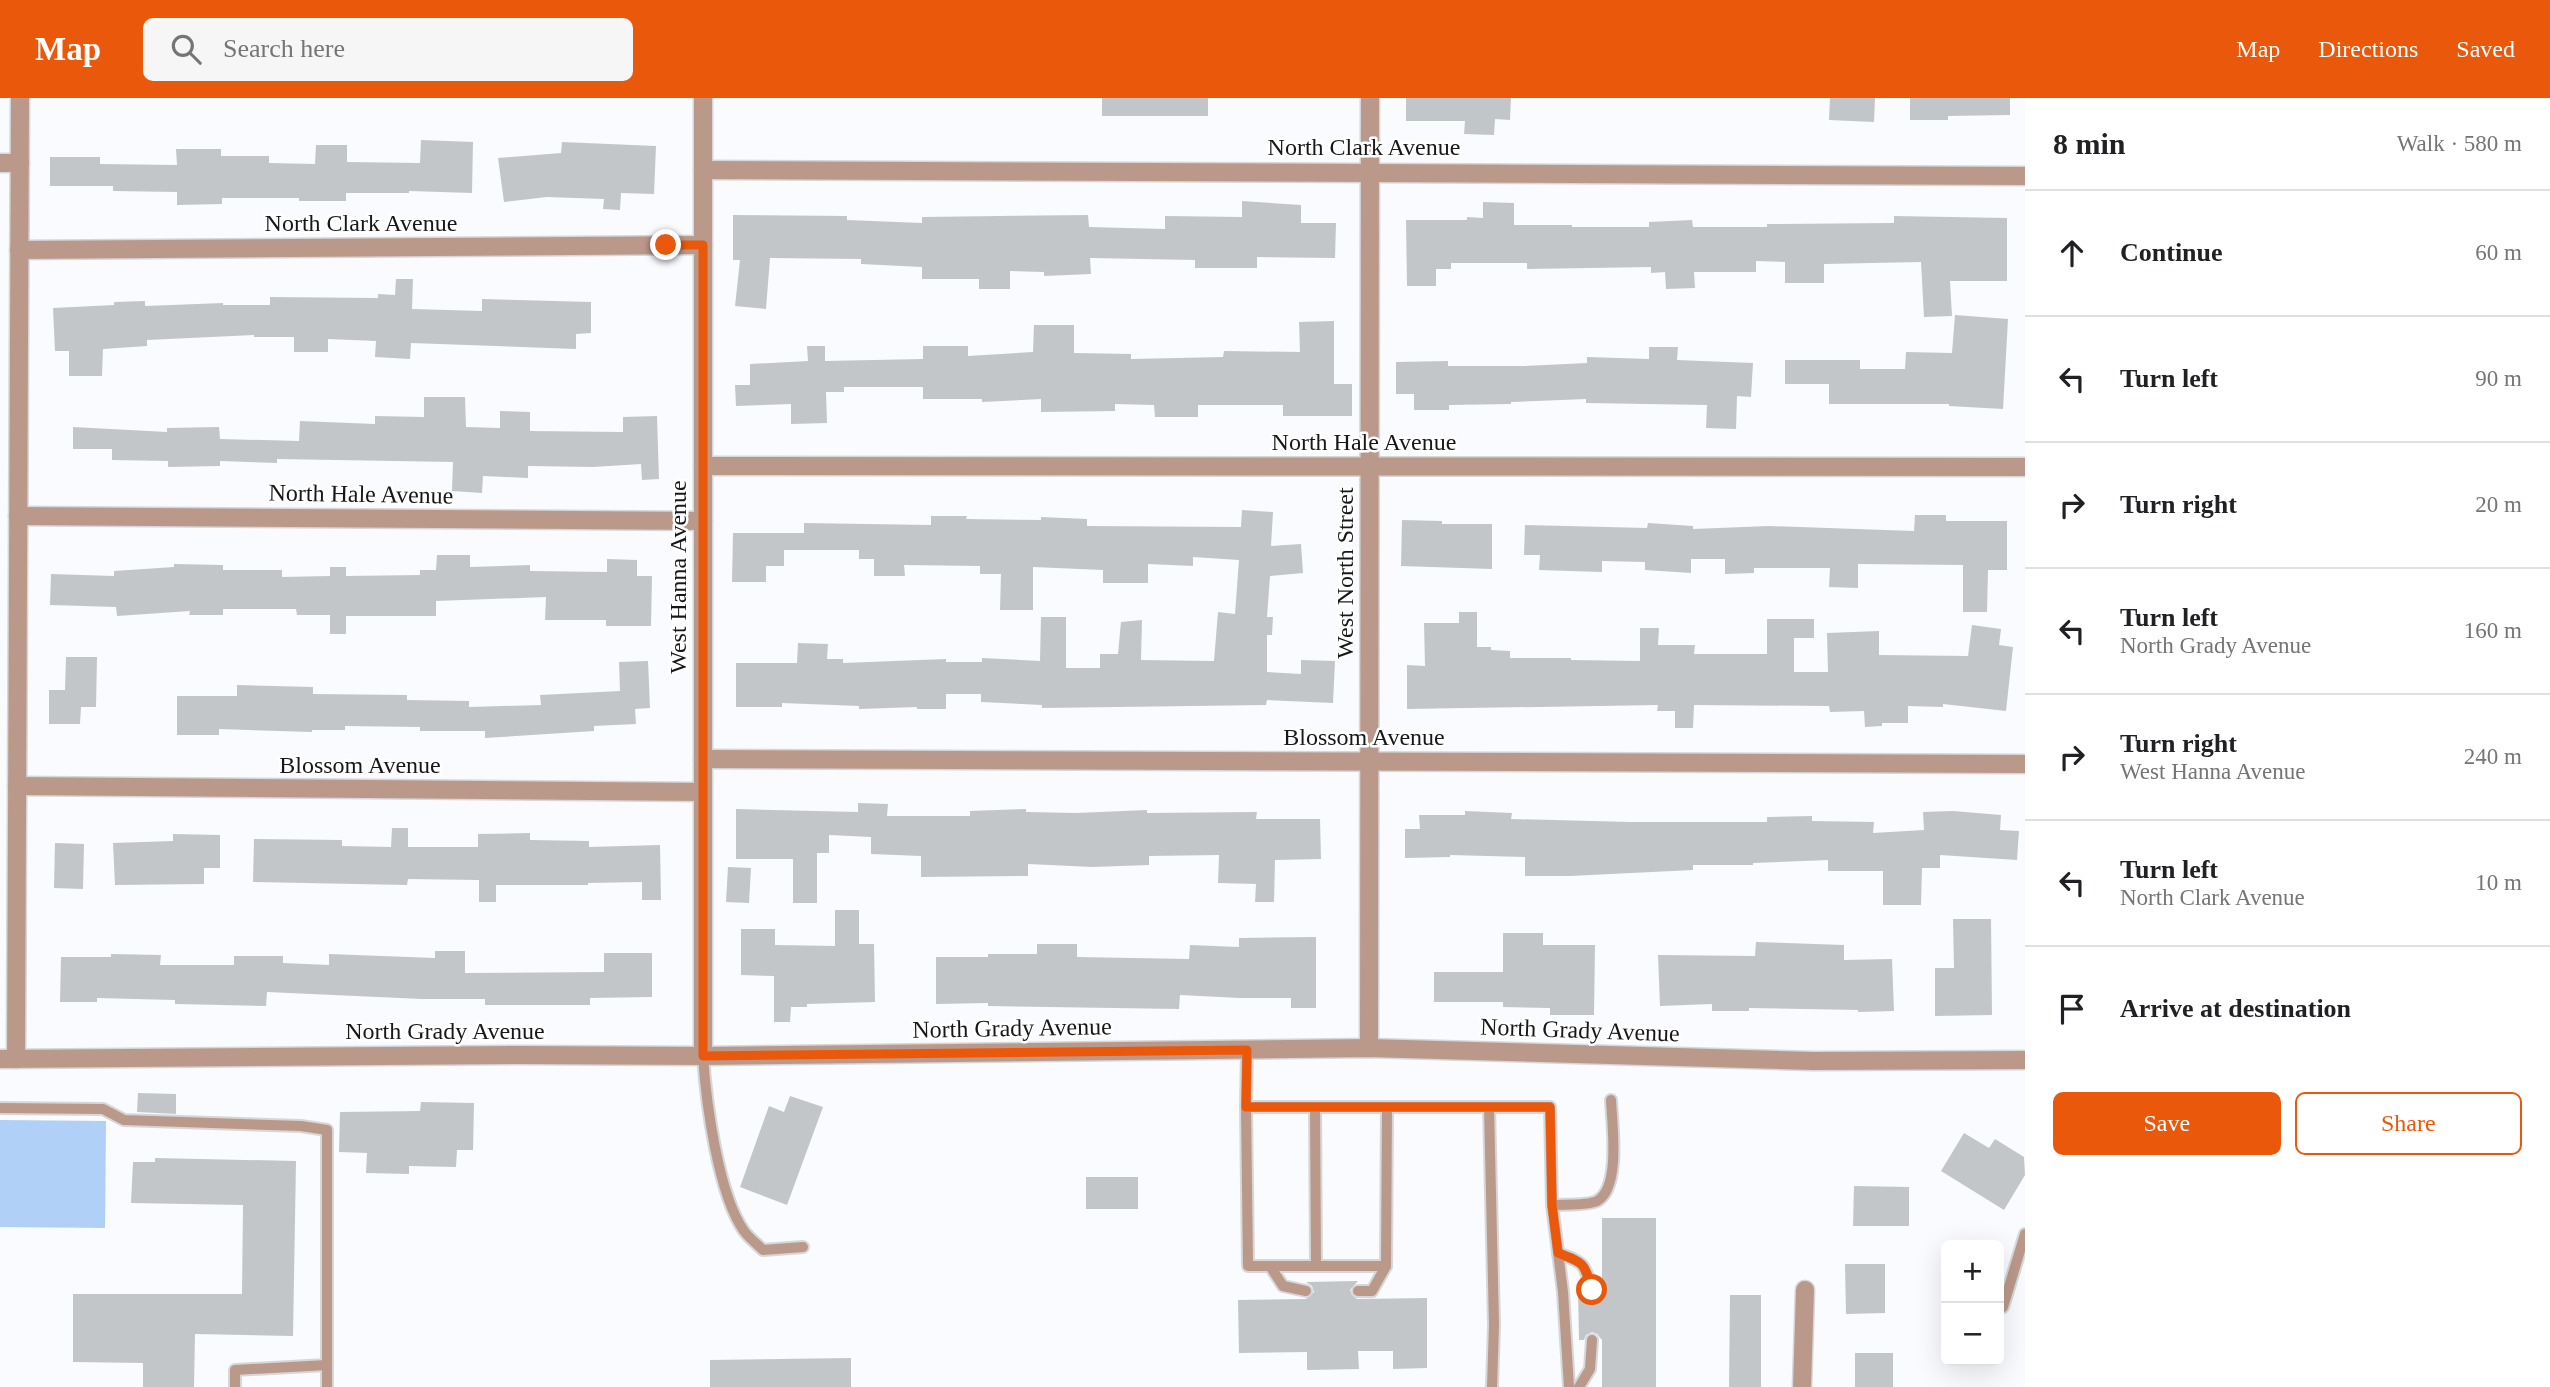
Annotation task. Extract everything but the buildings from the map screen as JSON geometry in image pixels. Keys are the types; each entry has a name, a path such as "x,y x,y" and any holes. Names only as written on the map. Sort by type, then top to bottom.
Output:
{"street":[{"path":"8,1059 17,786 9,758 19,461 20,98"},
{"name":"West Hanna Avenue","path":"703,98 703,1056"},
{"name":"West North Street","path":"1368,1048 1370,98"},
{"path":"0,163 20,163"},
{"name":"North Clark Avenue","path":"703,170 2025,176"},
{"name":"North Clark Avenue","path":"19,250 703,245"},
{"path":"0,460 19,461"},
{"name":"North Hale Avenue","path":"703,466 2025,467"},
{"name":"North Hale Avenue","path":"18,516 703,521"},
{"name":"Blossom Avenue","path":"703,759 2025,764"},
{"name":"Blossom Avenue","path":"17,786 703,792"},
{"name":"North Grady Avenue","path":"8,1059 703,1056 1368,1048 1813,1061 2025,1060"},
{"path":"1802,1387 1805,1290"}],"lane":[{"path":"1247,1050 1248,1266 1386,1266"},
{"path":"703,1056 711,1124 726,1191 744,1231 763,1250 803,1247"},
{"path":"1552,1205 1595,1202 1606,1193 1613,1172 1611,1100"},
{"path":"1246,1107 1550,1107 1552,1205 1569,1387"},
{"path":"1315,1107 1316,1266"},
{"path":"1357,1292 1372,1292 1386,1266 1387,1107"},
{"path":"1489,1107 1494,1325 1492,1387"},
{"path":"0,1108 103,1109 124,1120 301,1126 327,1130 327,1387"},
{"path":"2004,1304 2025,1234"},
{"path":"1558,1253 1576,1259 1586,1267 1592,1290"},
{"path":"1270,1266 1283,1286 1306,1291"},
{"path":"1579,1387 1590,1369 1592,1340"},
{"path":"234,1387 235,1370 327,1365"}],"shaded area":[{"path":"0,1120 106,1121 105,1228 0,1227"}],"route":[{"path":"666,245 703,245 703,1056 1247,1050 1246,1107 1550,1107 1552,1205 1558,1253 1576,1259 1586,1267 1592,1290"}]}
